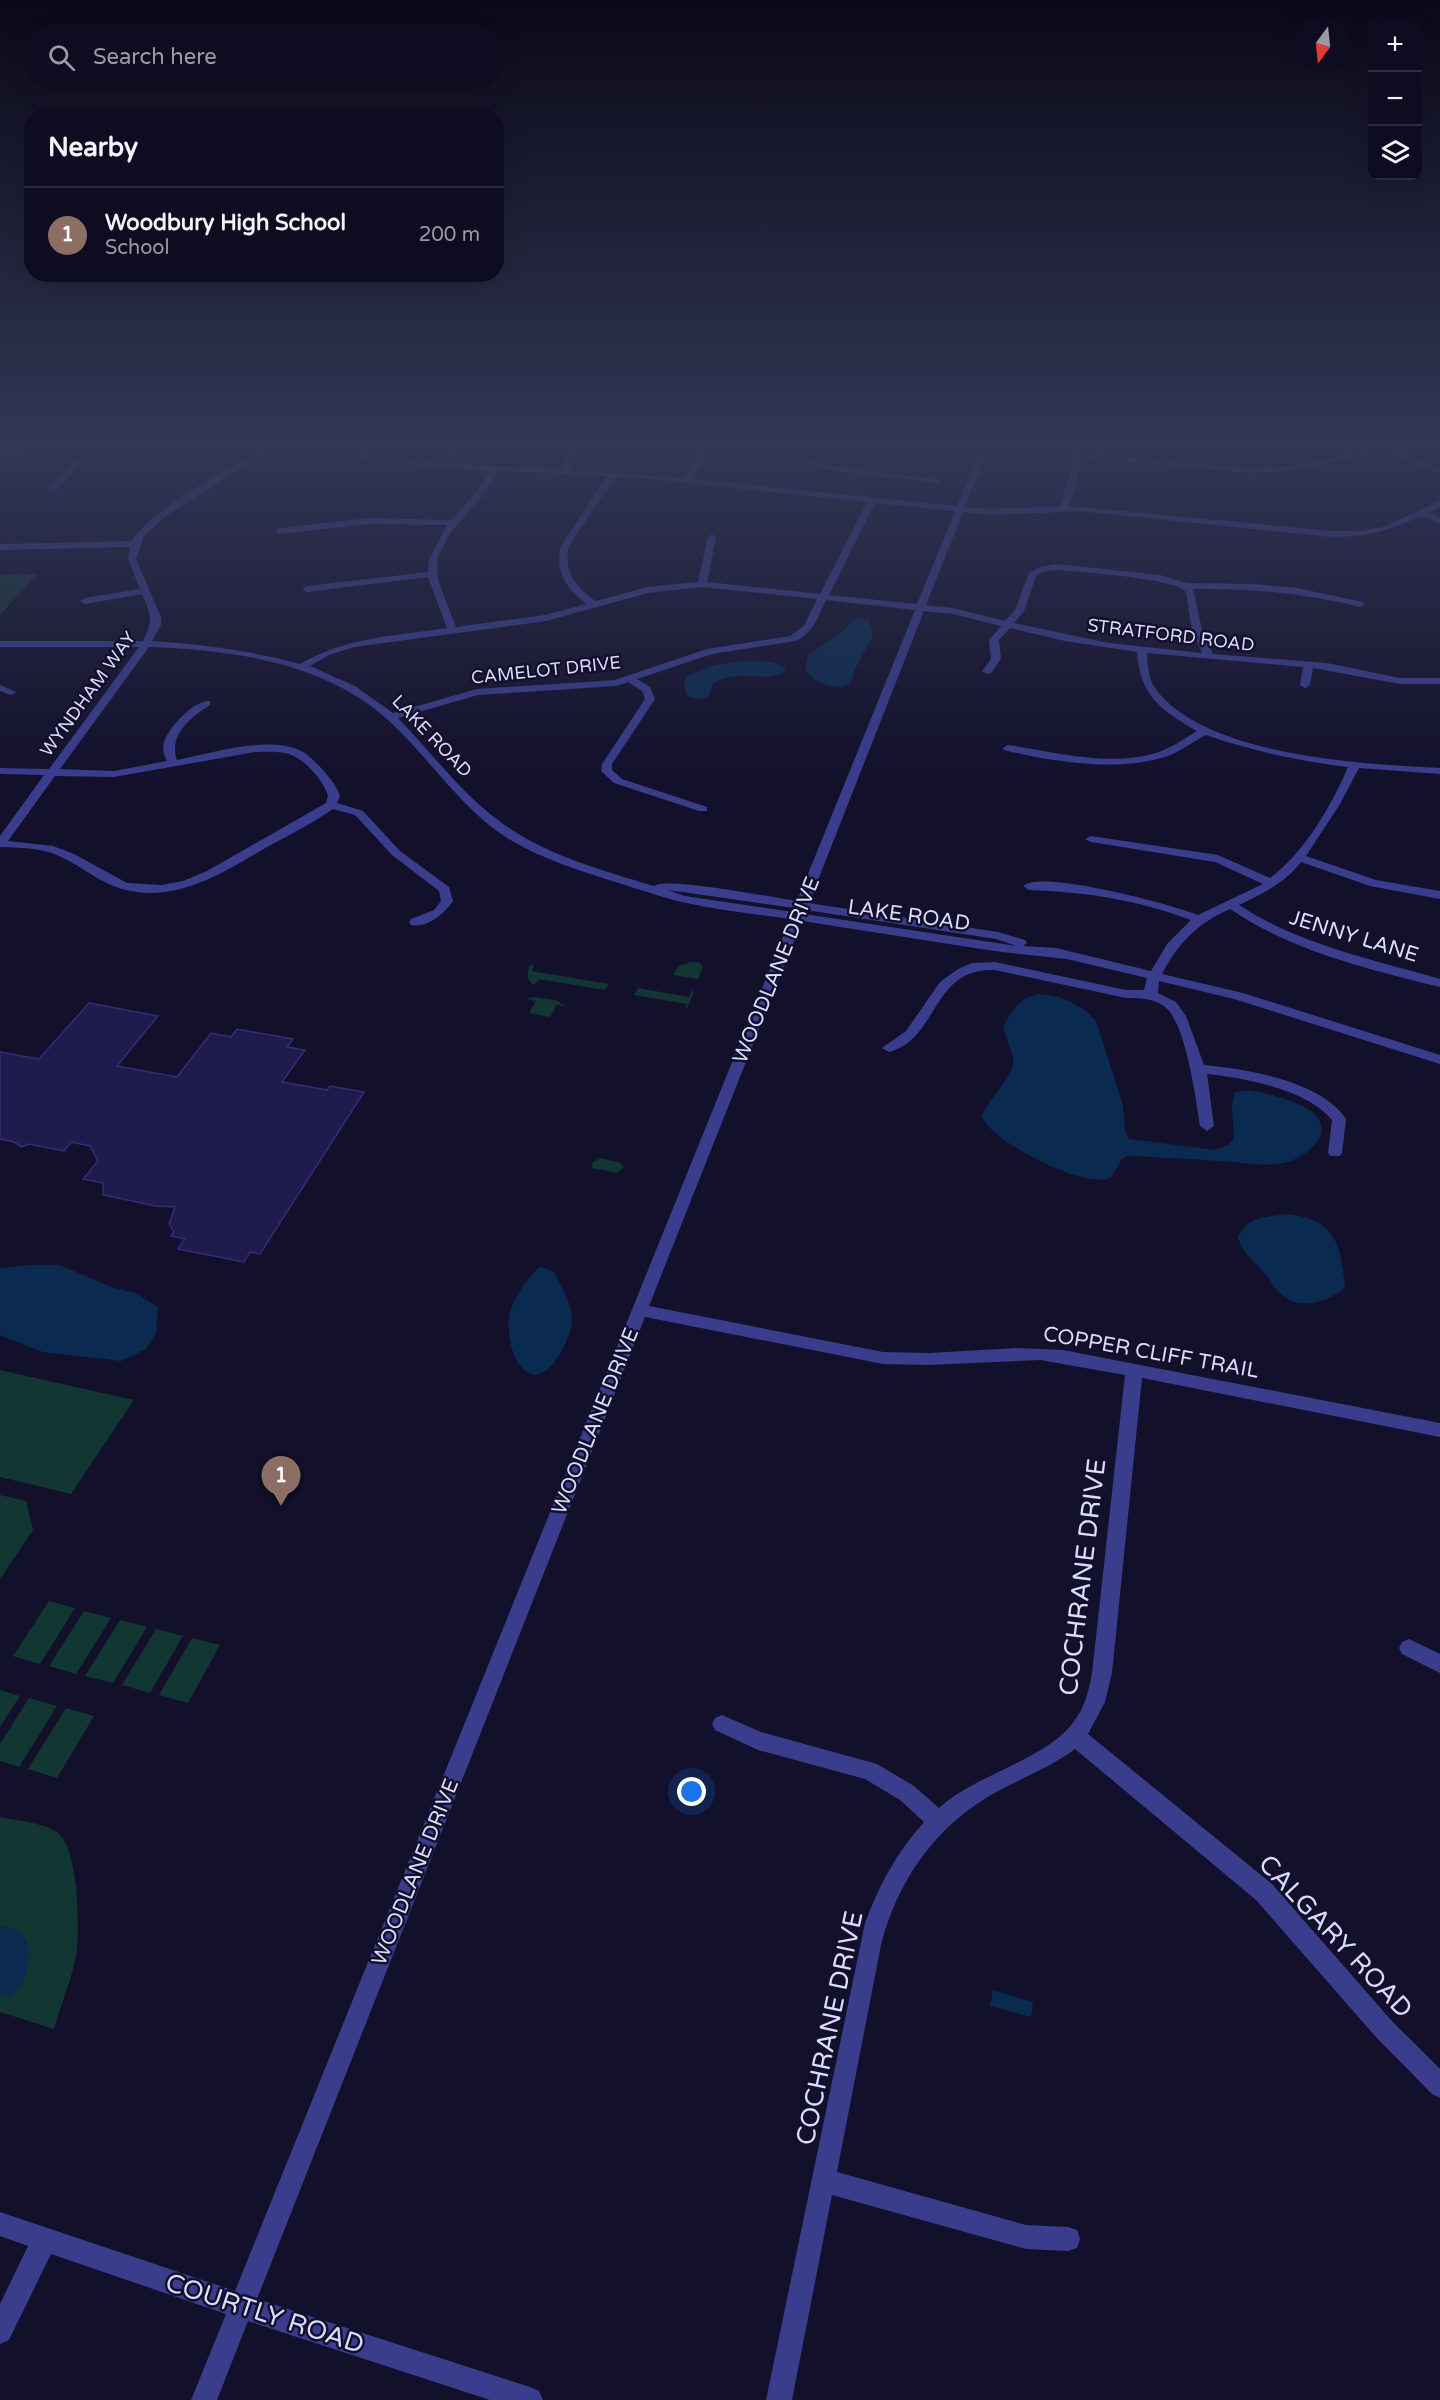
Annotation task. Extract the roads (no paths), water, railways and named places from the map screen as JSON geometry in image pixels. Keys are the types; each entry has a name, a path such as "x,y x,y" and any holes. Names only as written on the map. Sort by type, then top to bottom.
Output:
{"street":[{"name":"WYNDHAM WAY","path":"0,844 146,644 156,625 156,617 132,559 133,554"},
{"path":"435,554 431,574 452,630"},
{"path":"562,554 563,573 574,588 595,605"},
{"path":"702,584 708,554"},
{"name":"CAMELOT DRIVE","path":"391,717 477,692 590,686 630,679 710,651 782,642 800,636 808,627 846,554"},
{"name":"WOODLANE DRIVE","path":"204,2400 942,554"},
{"path":"987,671 996,659 994,640 1019,611 1032,575 1043,569 1067,568 1160,578 1187,586 1245,588 1333,597 1360,604"},
{"path":"307,589 431,574"},
{"name":"STRATFORD ROAD","path":"301,667 326,653 353,644 546,618 647,590 702,584 953,611 1065,638 1142,650 1309,664 1400,681 1440,681"},
{"path":"1187,586 1191,592 1197,630 1209,657"},
{"path":"85,601 144,591"},
{"name":"LAKE ROAD","path":"2,646 146,644 223,650 301,667 352,689 391,717 480,811 506,831 564,861 602,875 642,885 682,899 998,936 1066,955 1156,974 1281,1008 1440,1060"},
{"path":"1142,650 1147,682 1157,699 1179,717 1204,731 1257,748 1355,764 1440,771"},
{"path":"1305,685 1309,664"},
{"path":"630,679 646,689 650,699 607,764 606,771 618,781 703,809"},
{"path":"0,688 11,692"},
{"path":"174,764 169,751 170,741 189,714 206,703"},
{"path":"1008,748 1101,760 1132,761 1160,755 1204,731"},
{"path":"0,771 114,774 255,749 292,752 305,758 332,789 334,796 331,805 211,874 192,882 165,888 119,884 50,849 0,844"},
{"path":"1151,994 1150,988 1156,974 1174,942 1198,919 1271,883 1287,872 1299,858 1355,764"},
{"path":"331,805 359,813 396,853 445,890 447,901 442,910 415,921"},
{"path":"1091,839 1221,859 1271,883"},
{"path":"1299,858 1374,884 1440,895"},
{"path":"1029,886 1076,888 1152,902 1198,919"},
{"name":"JENNY LANE","path":"1229,903 1259,924 1296,941 1440,983"},
{"path":"890,1048 911,1036 926,1009 943,987 962,970 973,966 1007,968 1130,994 1151,994 1171,1005 1176,1011 1199,1069 1207,1126"},
{"path":"1199,1069 1241,1074 1326,1104 1339,1119 1335,1154"},
{"name":"COPPER CLIFF TRAIL","path":"639,1310 873,1357 914,1360 1033,1353 1063,1356 1440,1430"},
{"name":"COCHRANE DRIVE","path":"779,2400 876,1922 900,1871 918,1844 939,1821 982,1789 1049,1757 1075,1736 1090,1714 1100,1688 1134,1370"},
{"path":"1409,1648 1440,1664"},
{"path":"722,1724 758,1741 870,1771 907,1793 939,1821"},
{"name":"CALGARY ROAD","path":"1075,1736 1264,1892 1383,2028 1440,2086"},
{"path":"824,2181 1026,2236 1068,2239"},
{"name":"COURTLY ROAD","path":"0,2224 530,2400"},
{"path":"0,2331 45,2239"}],"water":[{"path":"854,619 869,619 873,635 854,671 851,683 838,687 826,685 809,675 805,670 808,655 842,632"},
{"path":"743,661 770,662 781,665 785,671 768,677 741,676 722,679 713,684 708,697 698,699 687,696 684,685 686,676 714,665"},
{"path":"1039,994 1055,996 1070,1002 1084,1010 1096,1021 1123,1105 1125,1131 1129,1139 1216,1150 1228,1145 1234,1139 1232,1106 1234,1093 1241,1091 1276,1096 1312,1111 1320,1123 1320,1138 1303,1155 1280,1164 1263,1165 1127,1156 1121,1160 1111,1178 1099,1180 1067,1173 1032,1157 993,1131 982,1116 1006,1080 1012,1066 1013,1059 1003,1027 1017,1006 1027,998"},
{"path":"1286,1214 1316,1221 1333,1236 1341,1259 1345,1288 1322,1301 1296,1302 1278,1291 1246,1253 1238,1237 1247,1225 1264,1217"},
{"path":"60,1265 111,1287 136,1293 158,1307 156,1333 146,1349 121,1361 43,1352 0,1335 0,1268"},
{"path":"540,1267 553,1271 569,1302 572,1322 564,1347 552,1365 538,1374 531,1374 518,1363 514,1354 509,1335 509,1316 516,1297 527,1280"},
{"path":"7,1926 22,1933 29,1951 25,1976 19,1988 11,1996 0,1995 0,1927"},
{"path":"993,1990 1033,2002 1031,2017 990,2006"}],"place":[{"name":"Woodbury High School","path":"281,1506"}]}
